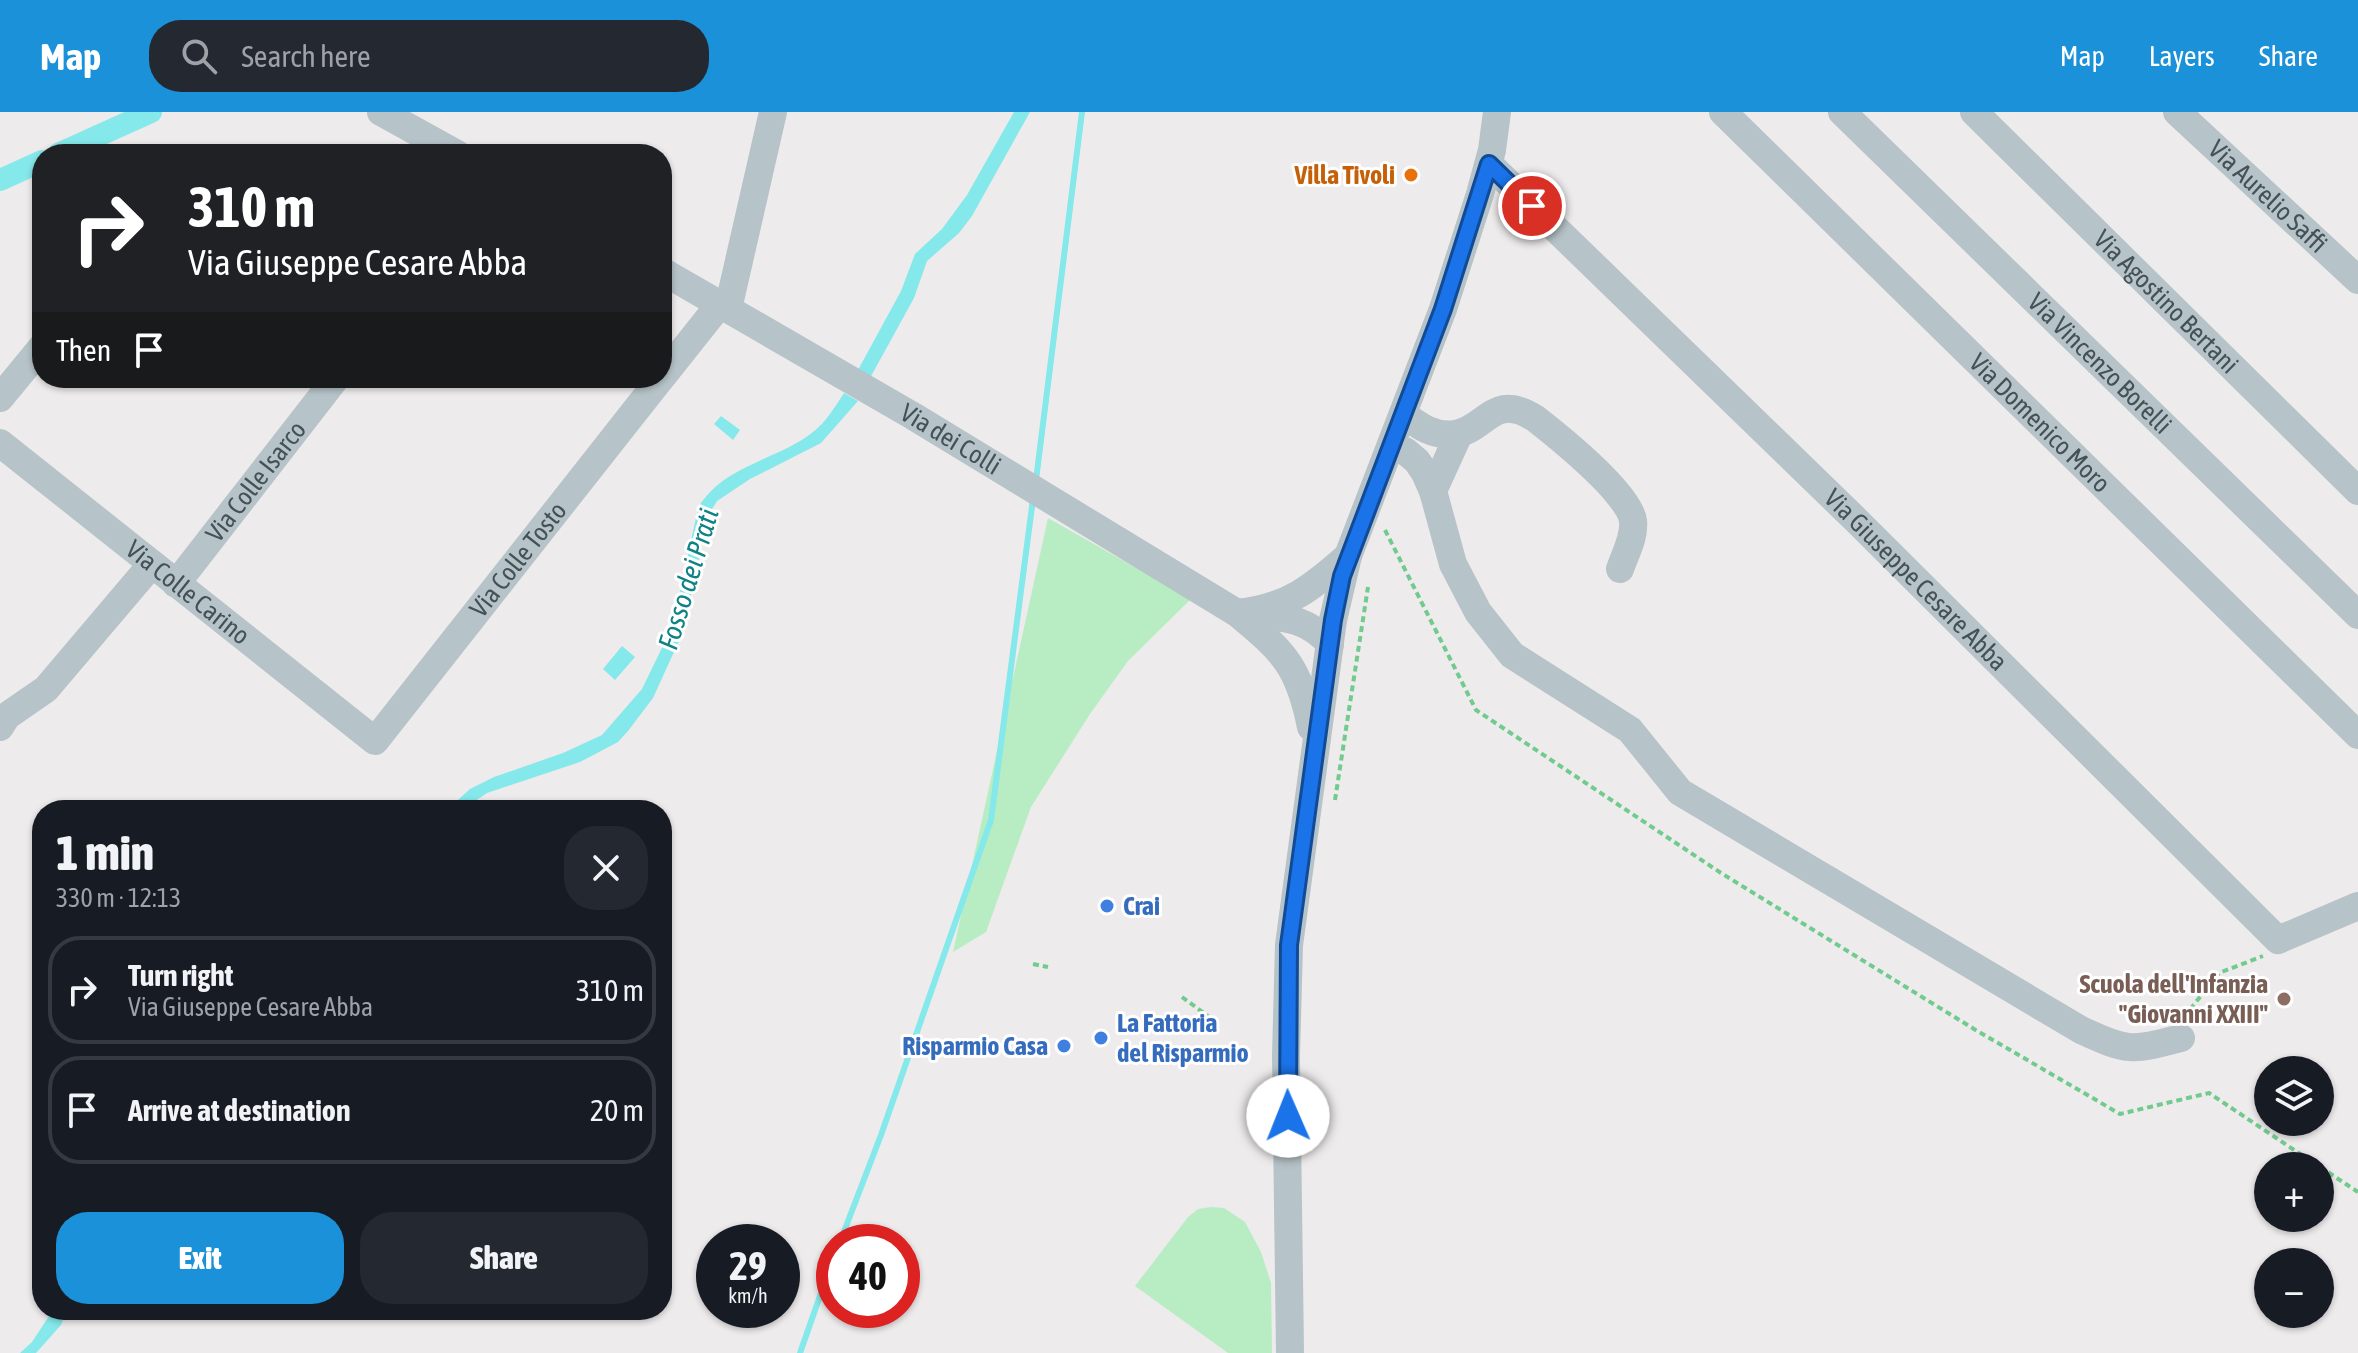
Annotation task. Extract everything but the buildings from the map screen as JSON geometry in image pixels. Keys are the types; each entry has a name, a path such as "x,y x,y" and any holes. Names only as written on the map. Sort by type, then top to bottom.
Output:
{"street":[{"path":"381,112 439,144"},
{"path":"724,306 773,112"},
{"path":"1290,1353 1286,1056 1288,966 1337,597 1348,556 1443,309 1489,164 1497,112"},
{"name":"Via Domenico Moro","path":"1723,112 2358,735"},
{"name":"Via Vincenzo Borelli","path":"1842,112 2358,615"},
{"name":"Via Agostino Bertani","path":"1974,112 2358,491"},
{"name":"Via Aurelio Saffi","path":"2177,112 2358,280"},
{"name":"Via Giuseppe Cesare Abba","path":"1489,164 1857,521 2278,940 2358,906"},
{"name":"Via dei Colli","path":"672,277 868,390 1237,613 1273,643 1291,664 1303,691 1315,748"},
{"name":"Via Colle Tosto","path":"672,366 724,306"},
{"path":"0,398 32,359"},
{"name":"Via Colle Isarco","path":"176,584 328,388"},
{"name":"Via Colle Tosto","path":"375,741 654,388"},
{"path":"1433,491 1459,434 1487,416 1512,409 1529,414 1615,490 1630,508 1633,530 1620,569"},
{"path":"1403,414 1434,433 1459,434"},
{"name":"Via Colle Carino","path":"0,443 375,741"},
{"path":"1391,445 1417,461 1433,491 1453,564 1478,612 1512,655 1630,730 1680,792 2081,1030 2123,1048 2141,1048 2181,1038"},
{"path":"1237,613 1269,608 1294,598 1348,556"},
{"path":"0,727 7,716 46,689 152,564"},
{"name":"Via dei Colli","path":"1237,613 1294,619 1313,628 1330,644"}],"path":[{"path":"1378,518 1476,710 1721,873 1974,1029 2120,1114 2209,1093 2298,1152"},
{"path":"1334,809 1369,579"},
{"path":"2181,1038 2185,1015 2219,973 2270,953"},
{"path":"1033,964 1048,967"},
{"path":"1182,997 1216,1022"},
{"path":"2334,1176 2358,1192"}],"green space":[{"path":"1048,518 1191,599 1128,661 1090,714 1031,807 986,932 953,952"},
{"path":"1224,1208 1245,1222 1261,1252 1271,1283 1272,1353 1228,1353 1135,1286 1188,1217 1198,1209"}],"water":[{"path":"1014,112 1030,112 972,216 959,233 927,261 914,298 870,378 858,370 901,291 915,254 942,229 967,195"},
{"name":"Fosso dei Prati","path":"844,393 858,401 821,443 750,479 717,501 709,514 683,632 653,698 618,742 580,762 487,793 477,800 458,800 470,789 494,777 563,753 602,735 642,689 673,625 698,508 709,494 736,472 799,442 826,419"},
{"path":"721,416 740,430 733,440 714,424"},
{"path":"622,646 635,657 615,680 603,669"},
{"path":"46,1320 63,1320 36,1353 20,1353 32,1342"}],"waterway":[{"path":"80,144 151,112"},
{"path":"1036,480 1082,112"},
{"path":"0,180 32,166"},
{"path":"847,1224 991,820 1033,499"},
{"path":"800,1353 816,1307"}],"place":[{"name":"Villa Tivoli","path":"1411,175"},
{"name":"Crai","path":"1107,906"},
{"name":"Scuola dell'Infanzia \"Giovanni XXIII\"","path":"2284,999"},
{"name":"La Fattoria del Risparmio","path":"1101,1038"},
{"name":"Risparmio Casa","path":"1064,1046"}],"route":[{"path":"1288,1116 1289,945 1333,620 1342,576 1443,309 1489,164 1532,206"}]}
